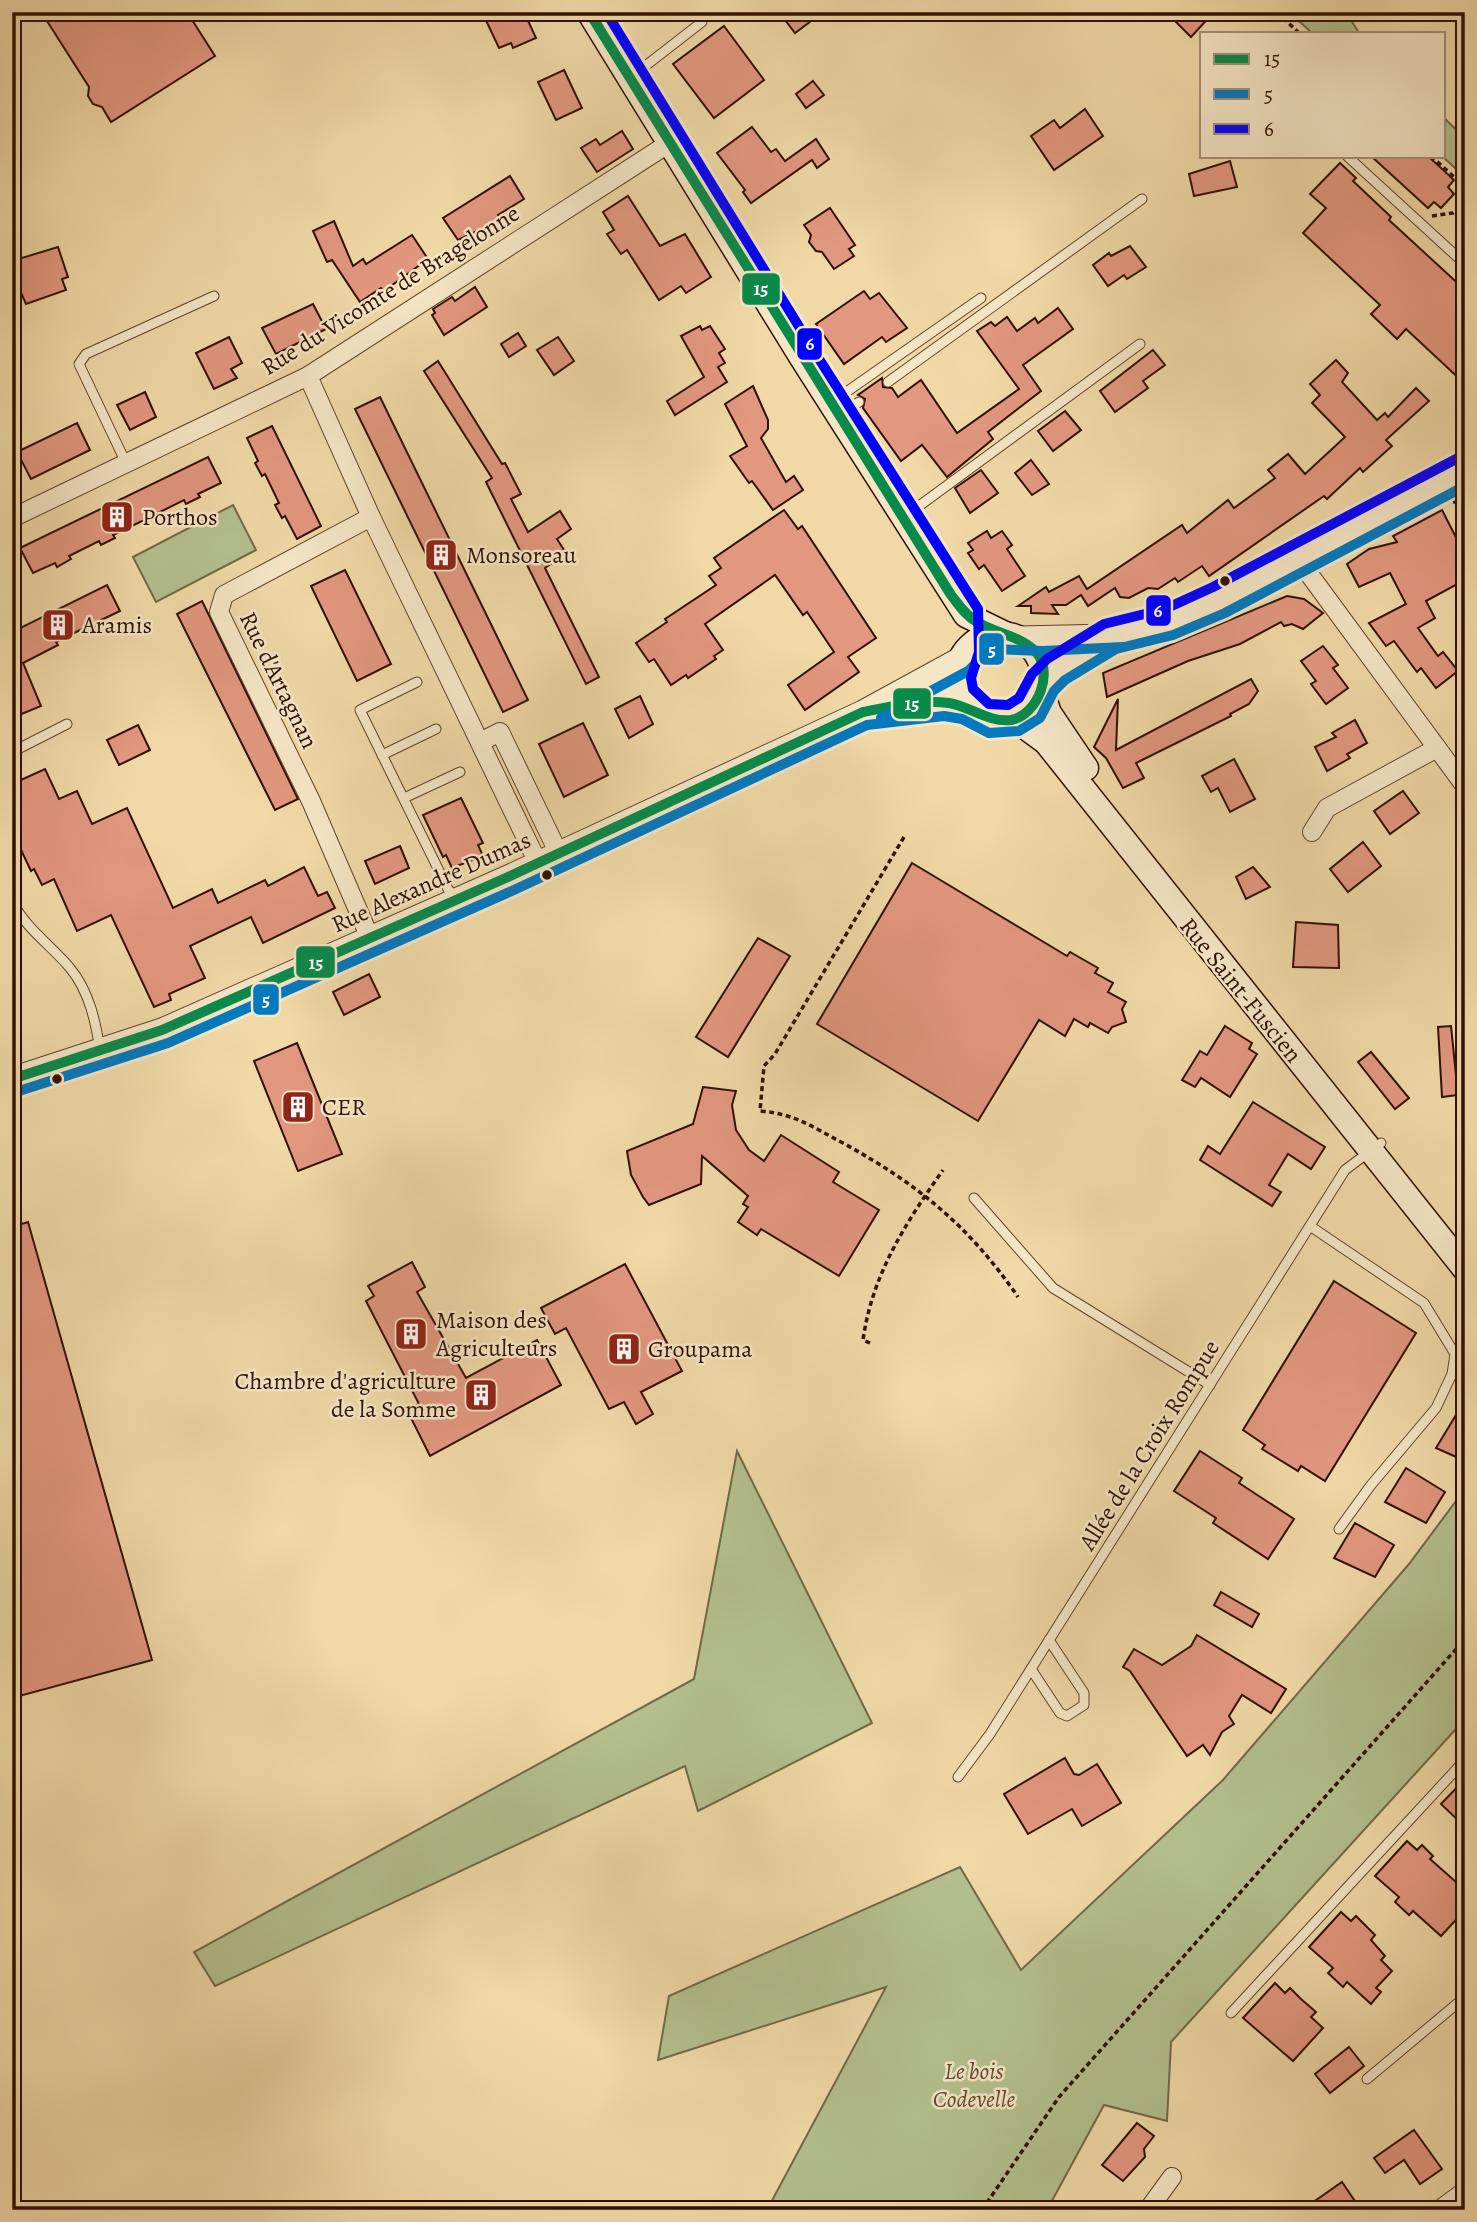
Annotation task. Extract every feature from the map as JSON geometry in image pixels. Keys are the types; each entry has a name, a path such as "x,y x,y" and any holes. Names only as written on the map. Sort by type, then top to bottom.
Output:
{"main road":[{"path":"589,12 843,407 904,517 966,615 1012,636 1038,656 1042,686 1030,708 1013,718 983,717 966,705 957,687 966,615"},
{"path":"963,655 979,639 1012,636"},
{"name":"Rue Saint-Fuscien","path":"1042,686 1060,731 1111,803 1376,1147 1465,1269"},
{"name":"Rue Saint-Fuscien","path":"1013,718 1046,742 1376,1147 1465,1248"}],"street":[{"name":"Rue du Vicomte de Bragelonne","path":"12,518 308,376 671,142"},
{"path":"308,376 371,517 482,741 538,863"},
{"path":"1012,636 1111,636 1168,622 1232,594 1465,470"},
{"name":"Rue d'Artagnan","path":"370,938 311,801 219,612 224,595 371,517"},
{"path":"1298,559 1465,786"},
{"path":"1042,686 1057,669 1111,636"},
{"name":"Rue Alexandre Dumas","path":"12,1080 162,1030 559,854 863,712 963,655"},
{"name":"Rue Alexandre Dumas","path":"863,712 911,704 966,705"},
{"path":"482,741 500,732 559,854"},
{"path":"1312,832 1327,808 1437,748"},
{"path":"1149,2210 1172,2177"},
{"path":"1439,2210 1465,2191"}],"lane":[{"path":"630,78 702,22"},
{"path":"1349,158 1465,264"},
{"path":"888,382 1142,199"},
{"path":"126,463 79,364 86,354 214,296"},
{"path":"843,407 981,298"},
{"path":"904,517 1140,344"},
{"path":"417,682 360,710 448,889 456,899"},
{"path":"12,752 67,724"},
{"path":"382,755 436,729"},
{"path":"404,798 460,772"},
{"path":"12,901 28,926 71,969 87,997 100,1052"},
{"name":"Allée de la Croix Rompue","path":"958,1777 990,1734 1345,1170 1376,1147"},
{"path":"975,1198 984,1213 1053,1288 1210,1385"},
{"path":"1310,1226 1423,1303 1455,1354 1452,1374 1436,1408 1371,1485 1339,1529"},
{"path":"1031,1669 1060,1713 1066,1716 1084,1705 1084,1693 1049,1640"},
{"path":"1231,2013 1465,1760"},
{"path":"1367,2079 1465,1997"}],"path":[{"path":"1277,12 1298,32"},
{"path":"1433,158 1465,187"},
{"path":"1423,226 1431,216 1453,213 1465,204"},
{"path":"904,837 775,1054 764,1066 760,1111 789,1114 926,1195 992,1260 1018,1297"},
{"path":"870,1343 863,1340 868,1304 881,1269 943,1170"},
{"path":"982,2210 1059,2097 1465,1639"}],"green space":[{"path":"1289,12 1346,12 1358,32 1311,32"},
{"path":"1446,120 1465,138 1465,177 1444,158"},
{"path":"233,505 256,550 156,602 133,557"},
{"path":"737,1451 872,1723 698,1811 685,1766 215,1986 194,1952 694,1679"},
{"name":"Le bois Codevelle","path":"1465,1489 1465,1719 1171,2042 1167,2121 1104,2105 1047,2210 767,2210 886,1987 658,2060 669,1996 960,1867 1021,1970 1223,1780 1409,1564"}],"building":[{"path":"61,12 187,12 215,56 111,122 102,107 93,104 88,96 89,87 47,21"},
{"path":"482,12 524,12 536,38 513,48 511,43 499,48"},
{"path":"779,12 823,12 795,33"},
{"path":"1166,12 1214,12 1191,37"},
{"path":"724,26 764,80 714,118 673,64"},
{"path":"564,70 582,108 556,120 538,82"},
{"path":"813,81 824,95 806,108 796,94"},
{"path":"1085,109 1103,136 1054,170 1031,136 1054,120 1060,128"},
{"path":"752,127 771,152 776,149 785,161 816,139 829,159 817,168 812,160 751,203 743,192 745,190 717,153"},
{"path":"622,131 633,149 597,172 581,148 596,139 600,145"},
{"path":"1373,158 1430,158 1454,180 1448,187 1454,194 1441,208 1434,202 1428,208"},
{"path":"1230,161 1237,187 1194,196 1189,174"},
{"path":"1340,163 1356,178 1353,181 1391,217 1389,220 1465,290 1465,384 1406,329 1397,339 1371,314 1380,305 1303,233 1326,208 1310,194"},
{"path":"510,176 524,199 498,215 500,218 490,225 458,240 443,218"},
{"path":"628,196 660,246 685,234 711,277 686,293 681,286 659,300 627,250 621,254 607,234 614,230 603,212"},
{"path":"830,208 855,245 849,249 854,256 834,269 822,252 816,251 809,242 811,235 804,225"},
{"path":"334,221 353,266 363,259 366,264 412,235 428,259 384,291 381,288 360,302 332,260 327,262 313,231"},
{"path":"1130,246 1146,267 1127,279 1124,275 1108,286 1093,265 1109,253 1111,256"},
{"path":"58,247 68,277 62,279 66,290 26,304 19,288 12,290 12,261"},
{"path":"475,287 487,307 444,335 432,315 435,313 433,309 452,297 455,301"},
{"path":"864,291 870,299 879,293 907,328 886,342 882,337 844,364 816,324"},
{"path":"313,304 326,329 276,354 262,328"},
{"path":"1058,308 1073,329 1023,365 1041,391 988,432 993,439 947,477 922,445 901,461 863,408 865,399 858,395 882,378 883,387 892,388 898,397 921,380 957,433 1019,389 977,331 991,322 995,326 1007,317 1017,331 1035,318 1038,323"},
{"path":"700,326 702,330 710,326 725,349 719,353 725,363 718,367 727,382 675,415 667,401 704,377 681,336"},
{"path":"518,333 526,346 509,357 501,344"},
{"path":"229,337 242,363 231,369 237,378 214,389 196,353"},
{"path":"558,337 574,361 554,375 537,350"},
{"path":"1153,350 1165,365 1143,381 1148,388 1115,412 1100,391"},
{"path":"1336,360 1348,373 1342,382 1377,420 1385,413 1388,417 1416,388 1429,401 1386,440 1392,446 1363,472 1360,468 1327,499 1324,496 1209,576 1202,566 1178,582 1175,578 1158,589 1148,588 1129,598 1120,597 1115,588 1088,606 1081,595 1066,605 1052,605 1058,614 1031,613 1031,606 1018,606 1046,587 1049,592 1079,576 1087,589 1182,525 1187,533 1228,500 1234,508 1275,478 1268,470 1288,454 1305,474 1345,437 1312,403 1320,395 1310,384"},
{"path":"438,361 502,464 505,463 521,494 511,499 528,532 560,511 571,529 557,539 566,553 545,568 599,677 586,684 486,482 492,478 424,371"},
{"path":"753,386 768,420 768,429 761,438 786,482 794,476 803,490 773,510 730,456 747,446 725,404"},
{"path":"145,392 156,417 130,430 117,405"},
{"name":"Monsoreau","path":"380,397 528,700 503,712 355,409"},
{"path":"1065,411 1081,430 1053,451 1038,431"},
{"path":"77,423 90,450 31,479 17,452"},
{"path":"272,426 321,526 297,539 285,516 282,518 275,505 279,503 265,474 262,476 255,463 258,461 247,438"},
{"name":"Porthos","path":"208,457 221,483 198,494 200,497 186,504 184,500 156,514 158,517 144,524 142,521 113,535 115,538 101,545 99,541 69,556 71,559 57,567 55,563 33,573 20,548"},
{"path":"1031,460 1049,484 1032,495 1015,473"},
{"path":"981,470 998,493 970,513 955,488"},
{"path":"784,510 798,529 802,526 876,638 848,657 859,672 805,710 788,685 834,652 807,612 803,615 775,575 705,624 723,650 714,656 716,659 688,678 686,675 671,685 654,659 649,662 636,643 667,622 665,619 716,585 709,576 721,568 714,558"},
{"path":"1442,510 1465,555 1465,580 1426,601 1435,618 1418,628 1438,656 1443,652 1458,671 1436,688 1421,668 1417,672 1394,641 1386,646 1369,623 1406,604 1390,573 1359,587 1347,564 1369,549 1397,542 1393,536"},
{"path":"987,531 991,538 1002,531 1012,545 1007,549 1025,576 1002,591 984,565 979,569 968,553 973,550 968,543"},
{"path":"345,570 391,664 357,681 311,586"},
{"name":"Aramis","path":"107,585 120,611 97,622 99,625 86,632 84,628 56,642 58,645 23,663 41,706 12,718 12,632"},
{"path":"1287,596 1304,599 1323,613 1303,629 1292,624 1284,626 1281,622 1240,644 1188,661 1107,697 1103,673"},
{"path":"202,601 298,799 275,810 177,614"},
{"path":"1323,646 1338,665 1333,668 1348,688 1326,704 1311,684 1316,681 1301,661"},
{"path":"1251,679 1258,691 1249,704 1230,714 1231,716 1136,763 1144,778 1123,788 1106,758 1094,747 1118,699 1116,750"},
{"path":"640,696 653,724 629,738 615,709"},
{"path":"1355,720 1367,743 1347,754 1350,758 1327,771 1315,747 1336,737 1332,733"},
{"path":"583,723 608,775 564,797 539,744"},
{"path":"138,725 150,750 119,765 107,740"},
{"path":"1234,759 1255,799 1230,812 1218,788 1211,792 1202,776"},
{"path":"45,769 59,799 77,791 92,824 127,808 173,908 212,889 218,903 265,880 268,886 304,867 318,896 327,892 335,908 263,943 251,917 190,946 205,978 169,994 171,1000 154,1007 111,915 77,931 54,879 42,885 34,869 31,871 12,831 12,784"},
{"path":"1403,791 1419,813 1390,834 1374,811"},
{"path":"461,798 483,843 478,845 483,856 452,868 446,855 443,857 423,815"},
{"path":"1363,842 1381,866 1348,892 1330,869"},
{"path":"400,846 409,868 375,884 365,861"},
{"path":"912,863 1067,956 1070,952 1098,968 1095,973 1113,983 1108,992 1126,1002 1122,1009 1126,1022 1112,1027 1108,1033 1090,1023 1088,1027 1074,1019 1065,1036 1039,1020 978,1121 817,1024"},
{"path":"1253,867 1270,887 1246,899 1236,877"},
{"path":"1296,922 1338,925 1339,968 1293,967"},
{"path":"758,938 790,956 728,1057 696,1037"},
{"path":"369,974 380,997 344,1015 333,992"},
{"path":"1225,1026 1252,1043 1249,1049 1257,1054 1230,1097 1201,1078 1195,1087 1182,1080 1200,1051 1207,1055"},
{"path":"1451,1026 1458,1095 1442,1097 1438,1027"},
{"name":"CER","path":"297,1043 342,1154 298,1171 254,1061"},
{"path":"1371,1052 1409,1098 1395,1109 1358,1062"},
{"path":"703,1087 736,1091 732,1105 736,1130 749,1150 764,1161 781,1135 839,1172 833,1182 879,1210 839,1276 761,1229 757,1235 738,1222 748,1207 743,1204 748,1196 702,1156 701,1184 649,1205 643,1197 631,1175 627,1151 693,1124"},
{"path":"1253,1102 1325,1147 1311,1169 1288,1154 1269,1185 1281,1192 1272,1206 1200,1160 1208,1146 1220,1154"},
{"path":"28,1222 152,1660 12,1698 12,1227"},
{"path":"412,1262 425,1287 417,1292 466,1378 537,1340 561,1385 430,1456 407,1410 419,1404 366,1301 374,1296 368,1286"},
{"name":"Groupama","path":"625,1264 682,1371 641,1392 653,1414 636,1424 624,1402 609,1409 566,1328 555,1334 541,1308"},
{"path":"1334,1281 1416,1333 1325,1481 1301,1466 1298,1471 1262,1449 1265,1445 1243,1430"},
{"path":"1465,1400 1465,1461 1436,1448"},
{"path":"1200,1451 1242,1478 1239,1483 1294,1519 1268,1559 1213,1523 1216,1518 1174,1491"},
{"path":"1406,1468 1445,1492 1426,1523 1385,1502"},
{"path":"1355,1523 1394,1545 1375,1577 1334,1558"},
{"path":"1221,1592 1259,1614 1252,1627 1214,1605"},
{"path":"1197,1635 1286,1689 1271,1713 1242,1695 1229,1716 1234,1724 1222,1732 1210,1755 1203,1745 1187,1756 1130,1671 1123,1667 1134,1649 1162,1665 1191,1646"},
{"path":"1065,1758 1074,1774 1079,1775 1097,1764 1121,1803 1082,1826 1072,1809 1028,1834 1004,1794"},
{"path":"1465,1779 1465,1827 1441,1804"},
{"path":"1407,1841 1417,1850 1422,1845 1433,1856 1430,1859 1465,1890 1465,1910 1441,1936 1413,1911 1409,1915 1395,1902 1399,1897 1375,1876"},
{"path":"1341,1912 1351,1921 1356,1916 1375,1935 1371,1940 1385,1956 1381,1960 1392,1971 1376,1988 1381,1992 1371,2004 1347,1982 1343,1987 1328,1973 1333,1968 1309,1947"},
{"path":"1275,1983 1285,1993 1290,1988 1316,2012 1311,2017 1323,2028 1293,2061 1243,2018"},
{"path":"1349,2047 1364,2066 1330,2093 1315,2074"},
{"path":"1137,2123 1154,2136 1144,2149 1145,2157 1123,2181 1102,2165"},
{"path":"1414,2130 1442,2169 1420,2184 1404,2160 1385,2173 1374,2158"},
{"path":"1342,2182 1361,2210 1302,2210"}],"transit line":[{"name":"15","path":"12,1079 162,1030 508,877 863,712 906,704 938,702 957,705 995,719 1011,720 1029,710 1036,701 1043,680 1041,660 1029,646 973,620 951,595 589,12"},
{"name":"6","path":"606,12 814,351 978,609 979,652 971,678 973,689 989,704 1008,705 1019,698 1032,674 1047,659 1104,624 1165,609 1213,587 1458,458"},
{"name":"5","path":"16,1092 168,1043 514,890 867,725 944,716 962,719 989,733 1019,731 1040,718 1054,691 1065,680 1116,649 1173,635 1225,613 1465,486"},
{"name":"5","path":"881,718 968,671 991,649 1043,651 1123,647"}],"place":[{"name":"Porthos","path":"117,517"},
{"name":"Monsoreau","path":"441,555"},
{"name":"Aramis","path":"58,625"},
{"name":"CER","path":"298,1107"},
{"name":"Maison des Agriculteurs","path":"411,1334"},
{"name":"Groupama","path":"624,1349"},
{"name":"Chambre d'agriculture de la Somme","path":"481,1395"}]}
